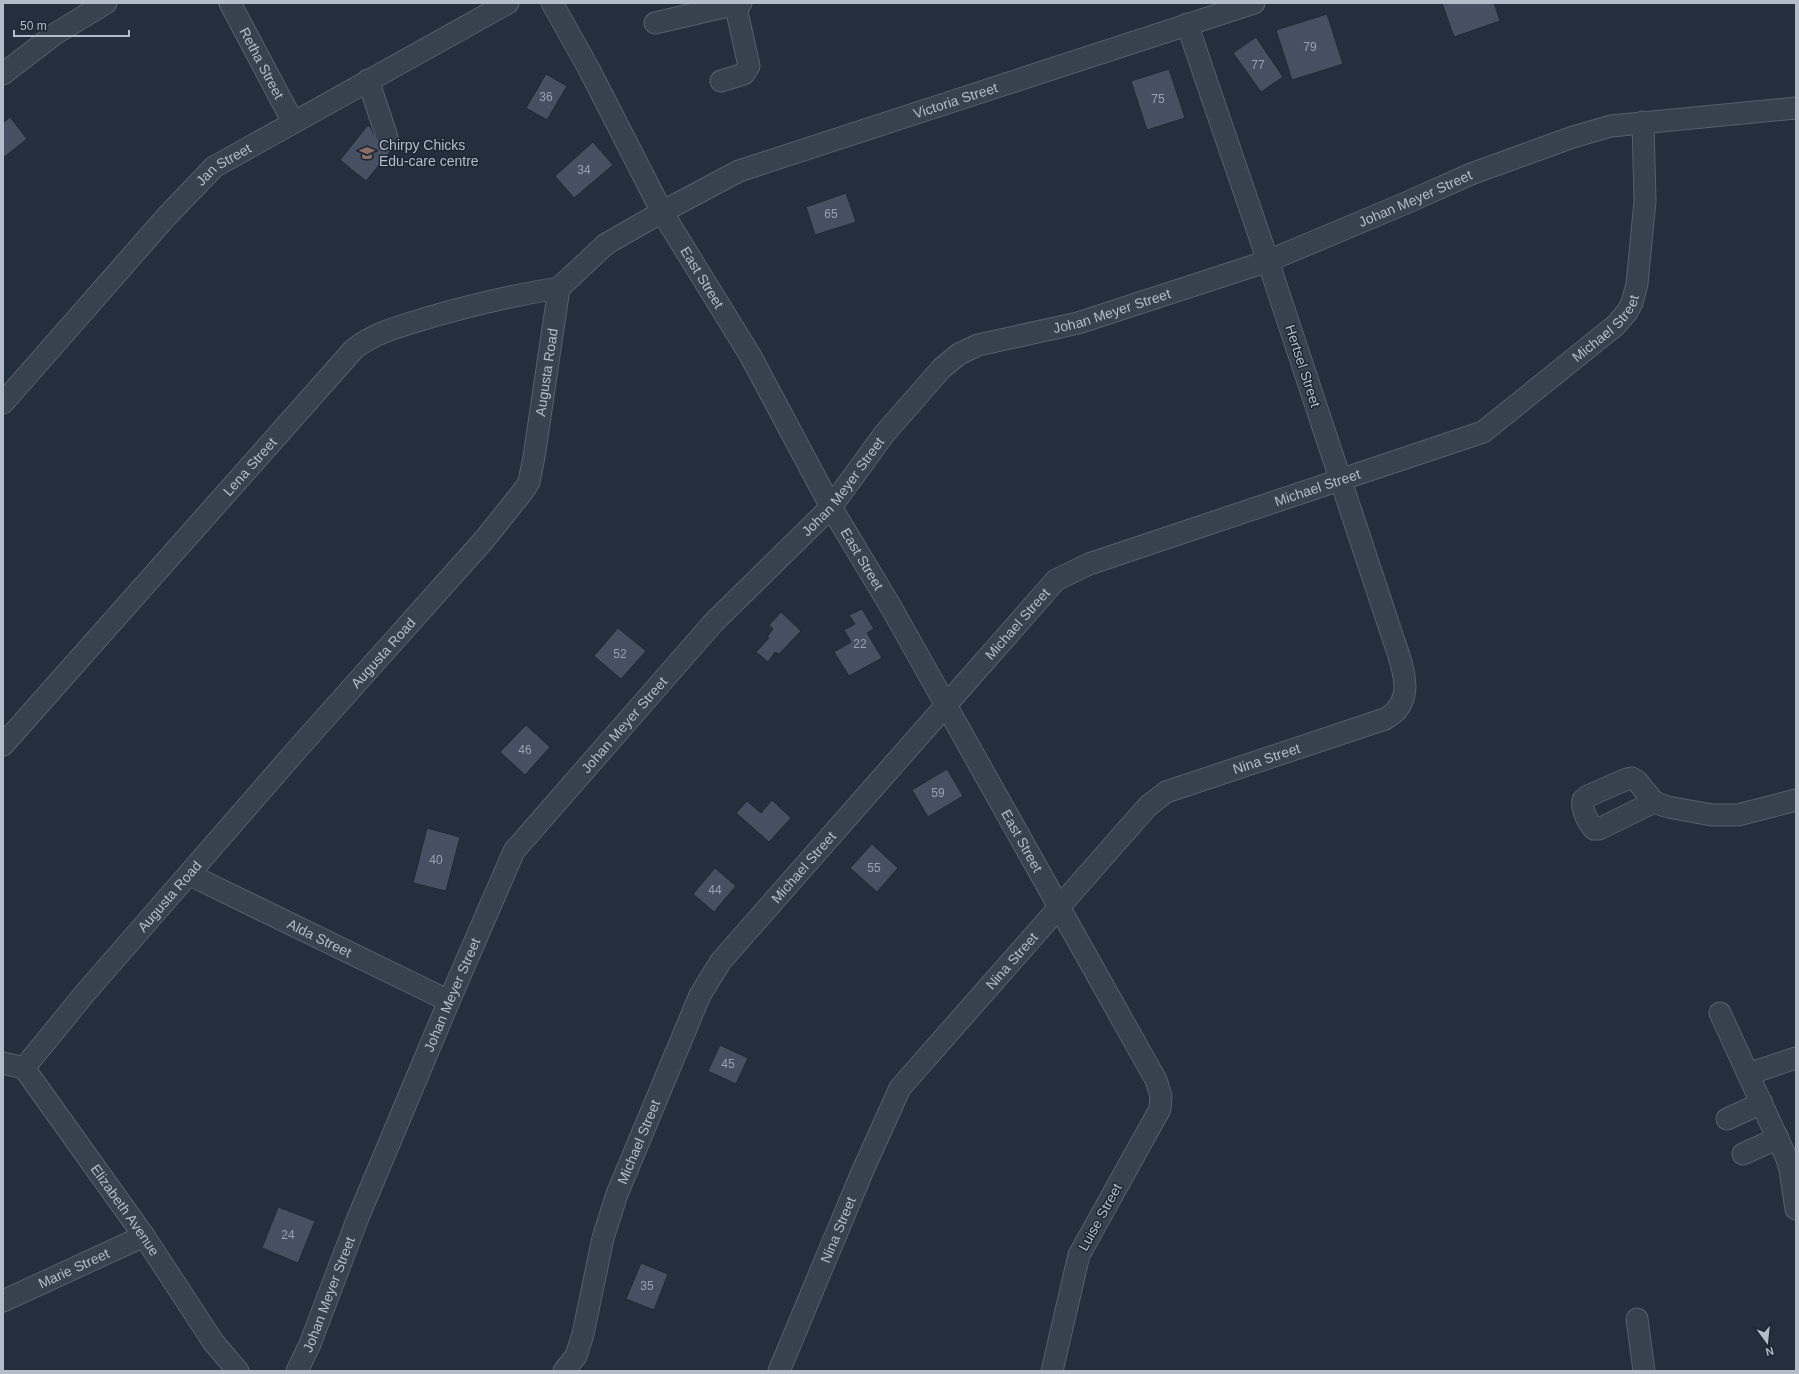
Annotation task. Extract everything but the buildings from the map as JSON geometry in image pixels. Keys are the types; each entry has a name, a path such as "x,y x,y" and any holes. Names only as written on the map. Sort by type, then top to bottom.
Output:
{"street":[{"path":"3,74 55,34 106,3"},
{"name":"Retha Street","path":"230,3 294,122"},
{"name":"Jan Street","path":"3,403 162,222 208,172 226,159 508,3"},
{"name":"East Street","path":"552,3 589,69 662,212 750,355 831,507 891,607 1058,907 1152,1071"},
{"name":"Victoria Street","path":"662,212 739,172 1254,3"},
{"path":"655,23 737,4 749,66 744,74 721,81"},
{"name":"Hertsel Street","path":"1187,24 1268,261 1404,672 1405,691 1403,700 1398,710"},
{"path":"368,80 387,137"},
{"name":"Johan Meyer Street","path":"297,1371 310,1344 358,1220 508,861 514,851 714,622 831,507 885,433 942,368 965,350 978,344 1078,322 1268,261 1500,162 1598,129 1643,122 1796,108"},
{"name":"Michael Street","path":"564,1371 576,1356 583,1334 603,1238 617,1194 694,1008 710,976 721,962 1052,584 1068,573 1088,564 1474,436 1487,430 1622,319 1632,303 1639,269 1645,201 1643,122"},
{"path":"559,288 606,244 662,212"},
{"name":"Lena Street","path":"3,745 354,348 377,334 447,312 509,296 559,288"},
{"name":"Augusta Road","path":"24,1068 86,992 190,875 301,745 484,540 524,490 529,482 534,457 559,288"},
{"name":"Nina Street","path":"779,1371 863,1170 900,1088 1148,806 1166,792 1385,719 1398,710"},
{"path":"1654,802 1668,807 1712,815 1738,815 1793,807"},
{"name":"Alda Street","path":"190,875 449,1002"},
{"path":"1720,1014 1778,1138 1790,1170 1796,1209"},
{"path":"3,1063 24,1068"},
{"path":"1748,1074 1794,1064"},
{"name":"Elizabeth Avenue","path":"24,1068 144,1236 214,1343 238,1371"},
{"name":"Luise Street","path":"1052,1371 1079,1255 1160,1109 1160,1090 1152,1071"},
{"path":"1727,1119 1762,1103"},
{"path":"1743,1154 1778,1138"},
{"name":"Marie Street","path":"3,1301 144,1236"},
{"path":"1637,1320 1644,1371"}],"place":[{"name":"Chirpy Chicks Edu-care centre","path":"367,153"}]}
